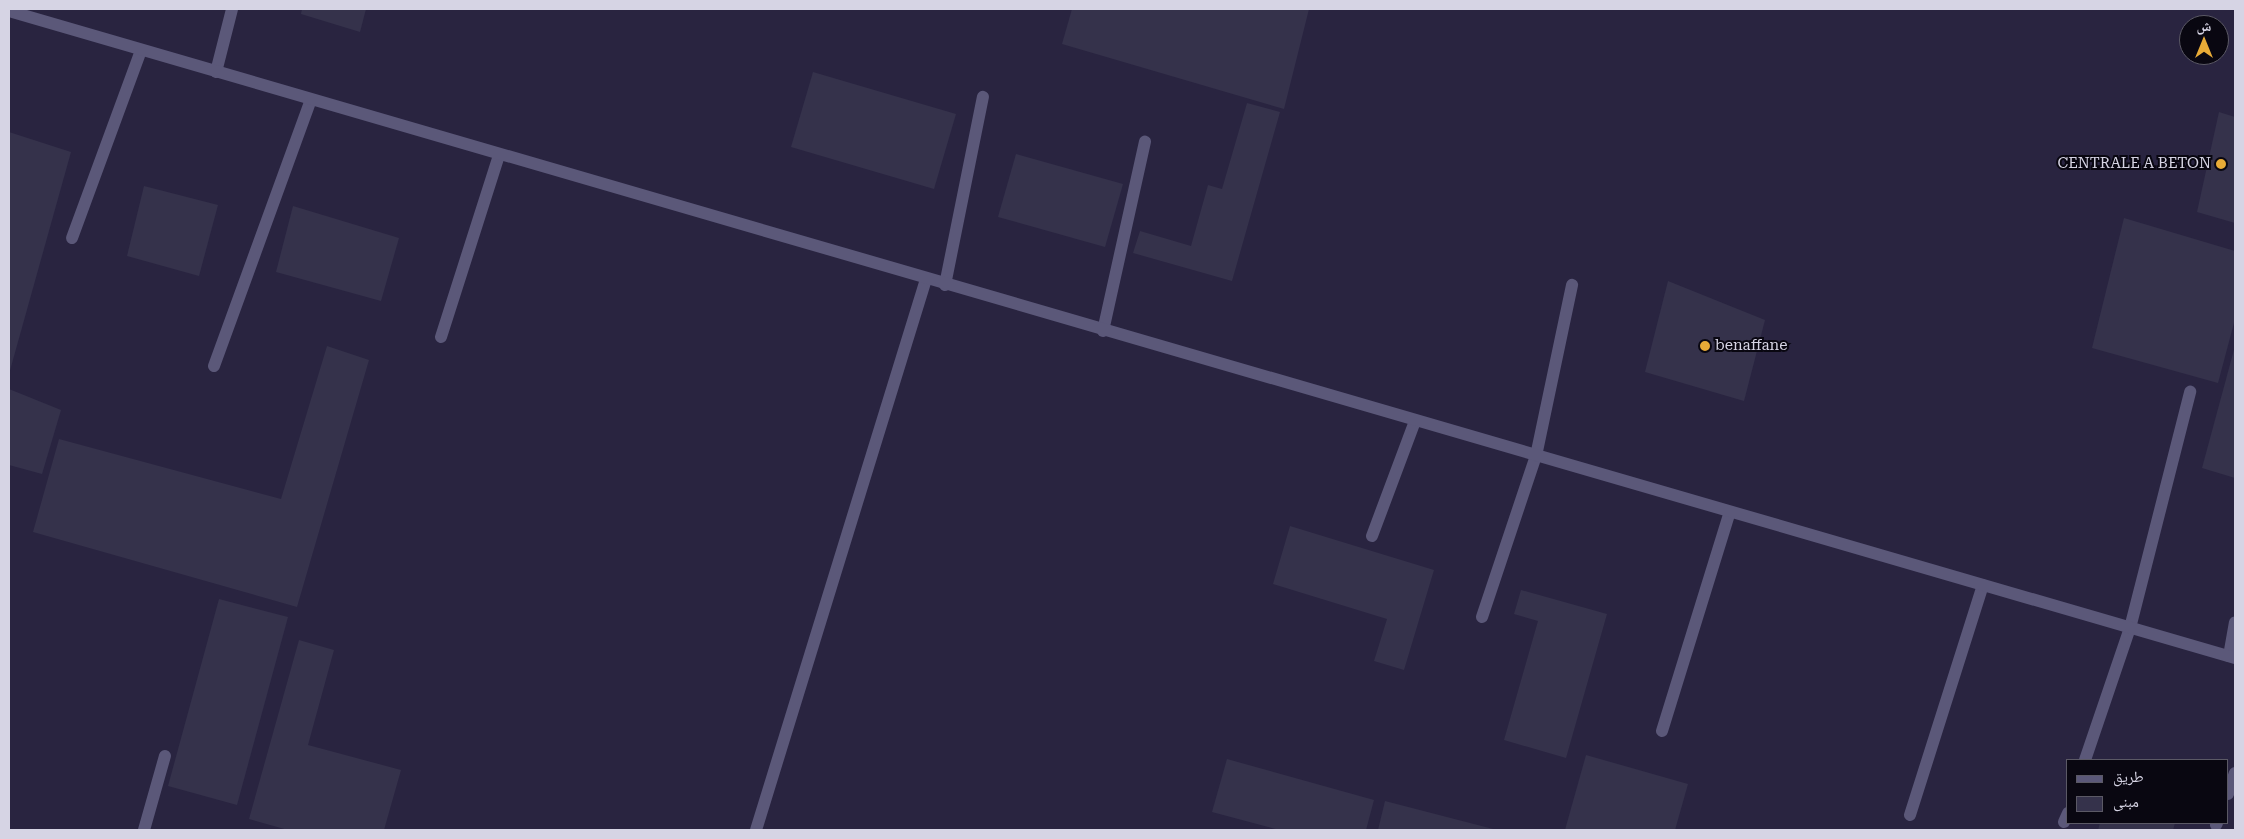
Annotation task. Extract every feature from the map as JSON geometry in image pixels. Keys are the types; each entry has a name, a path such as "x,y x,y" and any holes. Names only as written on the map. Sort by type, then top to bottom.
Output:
{"street":[{"path":"216,72 232,9"},
{"path":"9,11 945,285 2232,657 2235,623"},
{"path":"72,238 142,50"},
{"path":"945,285 983,97"},
{"path":"214,366 311,100"},
{"path":"1103,330 1145,142"},
{"path":"441,337 500,155"},
{"path":"756,830 926,279"},
{"path":"1482,617 1536,456 1572,285"},
{"path":"2085,759 2130,628 2190,392"},
{"path":"1372,536 1415,421"},
{"path":"1662,732 1730,512"},
{"path":"1910,815 1983,585"},
{"path":"144,830 165,756"},
{"path":"2229,791 2235,773"}],"shaded area":[{"path":"9,9 2235,9 2235,830 9,830"}],"building":[{"path":"302,9 366,9 360,32 301,14"},
{"path":"1072,9 1309,9 1284,109 1062,44"},
{"path":"813,72 956,114 934,189 791,147"},
{"path":"1247,103 1280,112 1232,281 1133,253 1140,231 1191,246 1208,185 1222,189"},
{"name":"CENTRALE A BETON","path":"2219,112 2235,117 2235,223 2197,212"},
{"path":"9,132 71,152 9,374"},
{"path":"1016,154 1123,184 1105,247 998,217"},
{"path":"144,186 218,205 199,276 127,256"},
{"path":"293,206 399,238 381,301 276,272"},
{"path":"2124,218 2235,251 2235,319 2218,383 2092,348"},
{"name":"benaffane","path":"1668,281 1765,320 1744,401 1645,372"},
{"path":"327,346 369,360 297,607 33,532 59,439 281,499"},
{"path":"2235,346 2235,478 2202,468"},
{"path":"9,389 61,410 42,474 9,465"},
{"path":"1290,526 1434,570 1404,670 1374,661 1387,619 1273,584"},
{"path":"1521,590 1607,614 1566,758 1504,740 1538,621 1514,614"},
{"path":"219,599 288,617 237,805 168,786"},
{"path":"299,640 334,650 308,745 401,770 384,830 288,830 249,819"},
{"path":"1586,755 1688,784 1675,830 1565,830"},
{"path":"1227,759 1374,800 1366,830 1279,830 1212,812"},
{"path":"1385,801 1497,830 1378,830"},
{"path":"2100,824 2175,824 2173,830 2098,830"}],"place":[{"name":"CENTRALE A BETON","path":"2221,164"},
{"name":"benaffane","path":"1705,346"}]}
